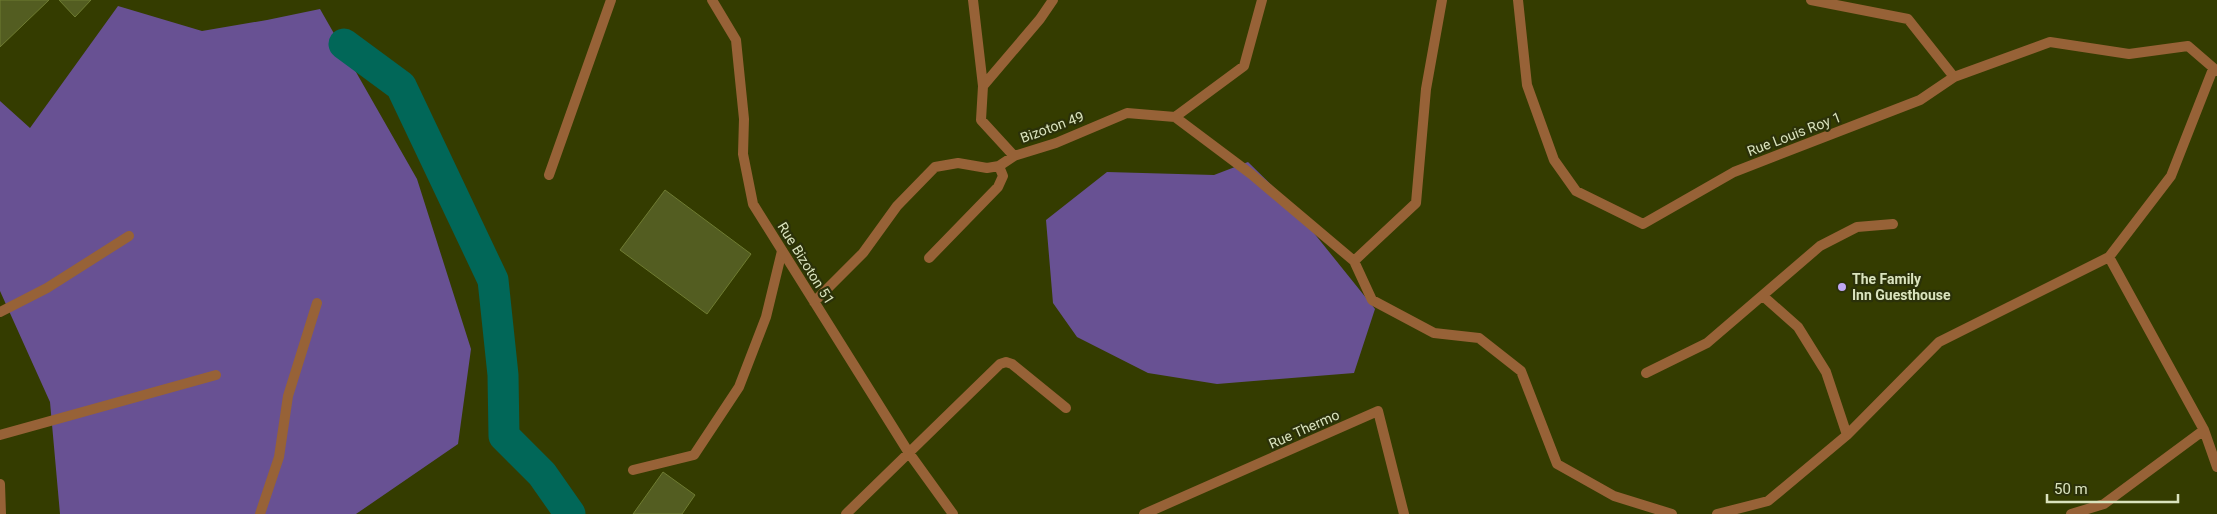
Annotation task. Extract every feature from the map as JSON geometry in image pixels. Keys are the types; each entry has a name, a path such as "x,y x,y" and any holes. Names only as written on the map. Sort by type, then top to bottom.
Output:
{"street":[{"path":"549,175 611,0"},
{"name":"Rue Bizoton 51","path":"712,0 736,40 744,119 743,154 753,204 909,453 953,514"},
{"name":"Bizoton 49","path":"973,0 983,86 981,120 1014,156 1056,142 1127,113 1175,117"},
{"path":"983,86 1040,20 1053,0"},
{"path":"1262,0 1244,66 1175,117 1251,174 1354,261 1372,300 1434,333 1479,338 1521,371 1557,464 1614,496 1672,514"},
{"path":"1354,261 1416,203 1426,90 1442,0"},
{"name":"Rue Louis Roy 1","path":"1518,0 1527,85 1554,160 1576,191 1643,224 1734,172 1920,100 1954,77 2050,42 2129,54 2188,46 2215,70"},
{"path":"1816,1 1908,19 1954,77"},
{"path":"1717,514 1768,501 1847,435 1939,342 2108,257 2171,176 2215,70"},
{"path":"814,302 863,252 897,206 935,166 958,163 987,168 999,166 1014,156"},
{"path":"928,258 998,188 1003,176 999,166"},
{"path":"1646,373 1707,343 1820,246 1857,227 1893,224"},
{"path":"0,312 48,288 129,236"},
{"path":"633,470 694,455 739,387 766,317 782,250"},
{"path":"2108,257 2204,430 2217,467"},
{"path":"1763,296 1798,327 1826,372 1847,435"},
{"path":"260,514 279,457 288,396 317,303"},
{"path":"846,514 1000,364 1006,362 1012,364 1066,408"},
{"path":"0,435 216,375"},
{"name":"Rue Thermo","path":"1144,514 1378,411 1404,514"},
{"path":"2071,514 2104,504 2204,430"},
{"path":"0,484 1,514"}],"shaded area":[{"path":"118,6 202,31 320,9 417,179 471,349 458,444 356,514 60,514 50,402 0,291 0,101 30,128"},
{"path":"1248,162 1289,202 1375,309 1354,373 1217,384 1148,373 1077,337 1053,303 1046,220 1107,172 1214,175"}],"building":[{"path":"0,0 49,0 0,47"},
{"path":"59,0 91,0 75,17"},
{"path":"665,190 751,254 707,314 620,250"},
{"path":"663,472 695,495 682,514 633,514"}],"waterway":[{"path":"344,44 401,86 493,280 503,375 504,436 542,474 570,514"}],"place":[{"name":"The Family Inn Guesthouse","path":"1842,287"}]}
